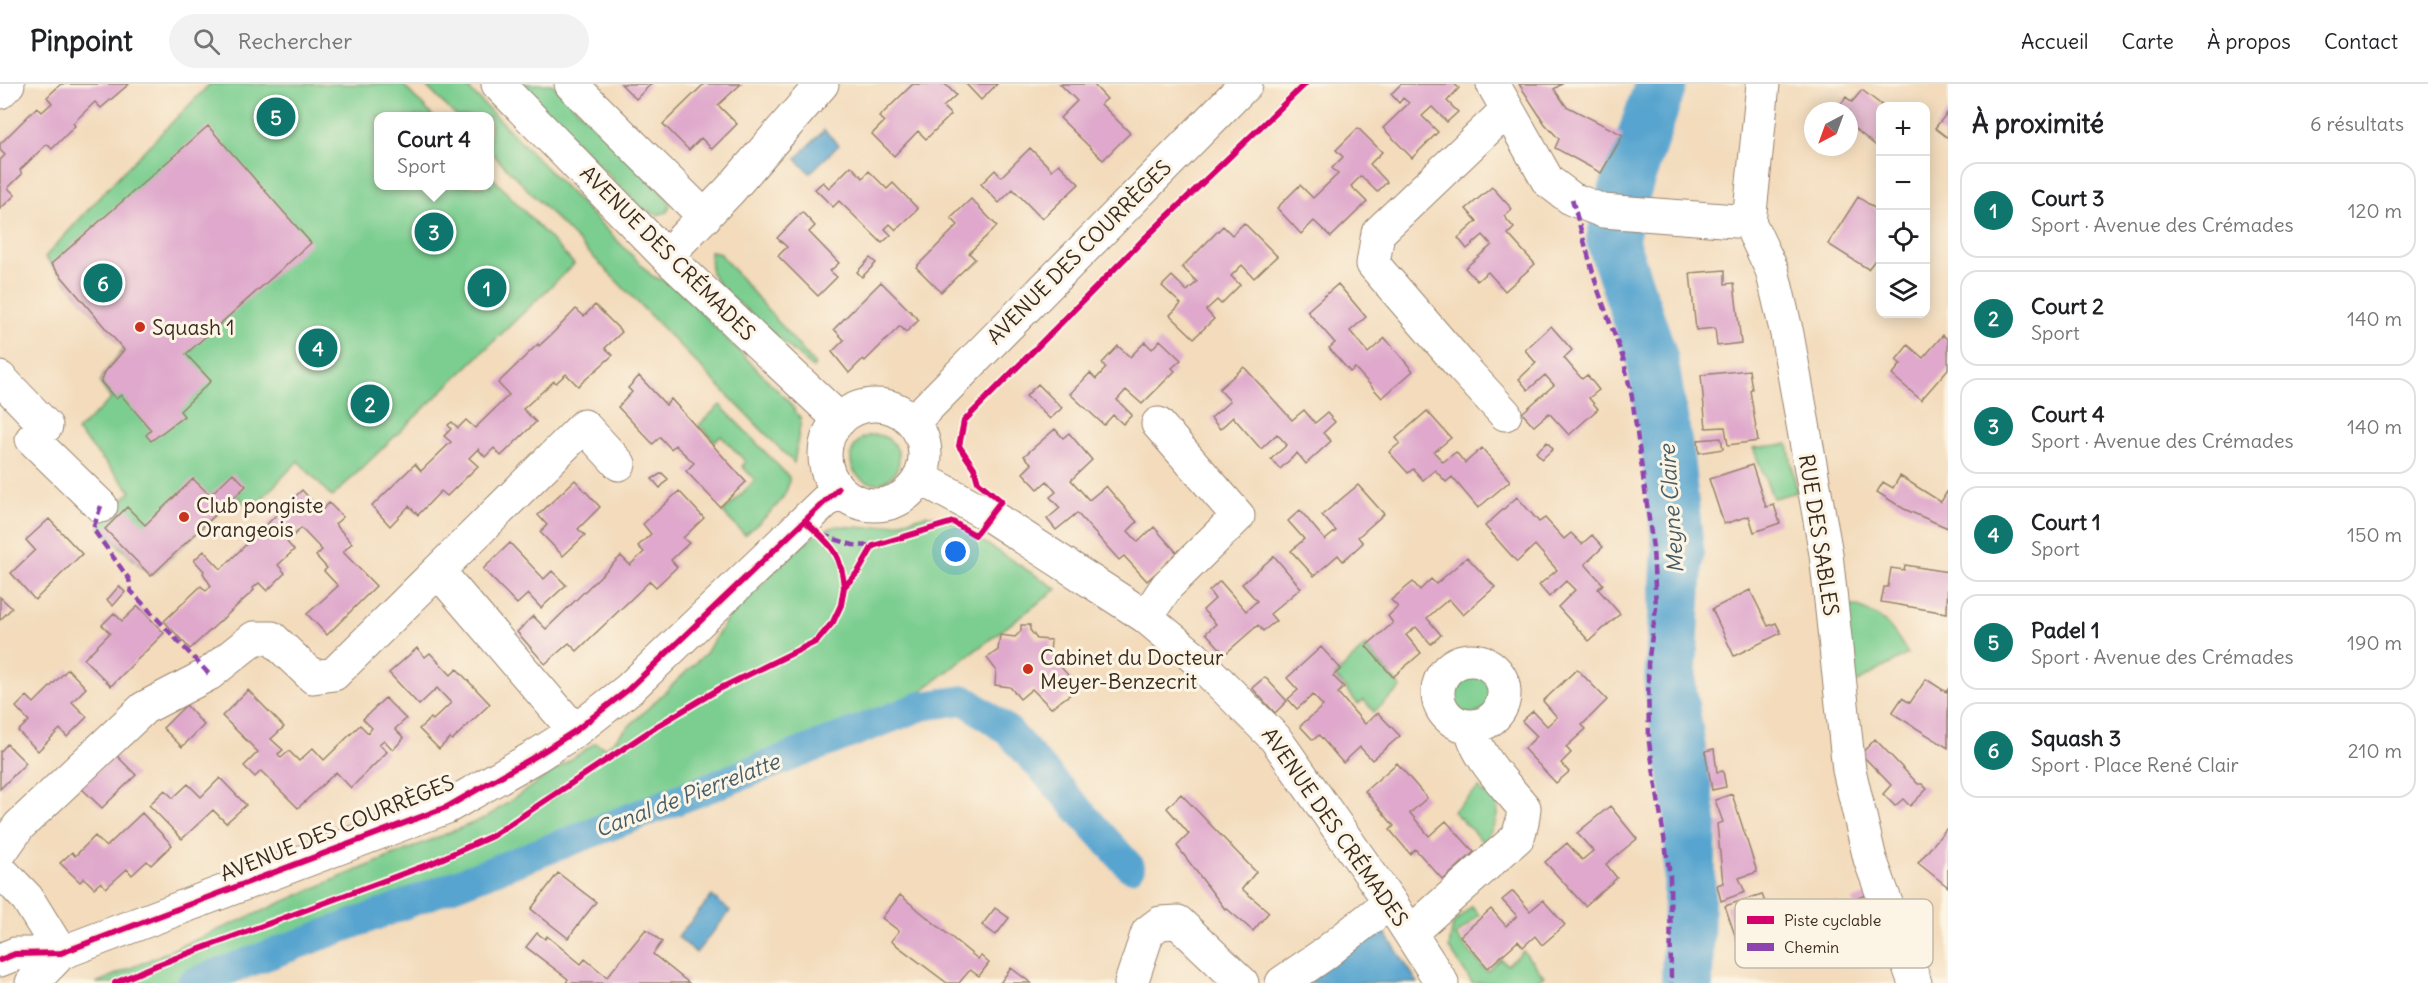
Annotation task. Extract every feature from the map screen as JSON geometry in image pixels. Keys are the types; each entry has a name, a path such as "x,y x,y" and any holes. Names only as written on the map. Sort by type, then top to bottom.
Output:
{"street":[{"path":"0,92 8,84"},
{"name":"AVENUE DES CRÉMADES","path":"498,84 666,256 840,420"},
{"path":"571,84 705,217"},
{"path":"666,256 705,217 822,84"},
{"name":"AVENUE DES COURRÈGES","path":"913,422 1246,84"},
{"path":"1505,414 1373,264 1378,233 1500,97 1548,181 1572,200 1603,211 1749,222 1763,84"},
{"name":"RUE DES SABLES","path":"1749,222 1773,270 1787,334 1826,554 1849,770 1870,859 1885,899"},
{"path":"0,378 46,426 32,439 101,506"},
{"path":"868,406 885,406 900,412 913,422 921,434 925,448 925,464 921,478 911,491 898,501 882,505 866,505 850,499 838,489 828,469 826,446 831,432 840,420 853,411 868,406"},
{"path":"1146,617 1167,586 1238,516 1158,424"},
{"path":"0,853 19,826 144,708 209,674 254,638 272,638 313,678 334,674 375,636 584,426 619,464"},
{"name":"AVENUE DES CRÉMADES","path":"921,478 989,515 1146,617 1195,658 1275,738 1390,902 1442,983"},
{"name":"AVENUE DES COURRÈGES","path":"0,960 15,954 61,953 447,807 575,731 629,689 838,489"},
{"path":"438,571 575,731"},
{"path":"1410,933 1518,837 1524,808 1485,758 1472,737 1472,727"},
{"path":"0,870 27,898 61,953"},
{"path":"1282,983 1323,955 1390,902"},
{"path":"1131,983 1148,932 1160,923 1178,922 1242,983"},
{"name":"AVENUE DES COURRÈGES","path":"32,983 61,953"},
{"name":"RUE DES SABLES","path":"1910,968 1915,983"}],"green space":[{"path":"210,84 402,84 429,112 374,112 374,190 494,190 494,179 574,264 332,497 298,461 251,510 237,495 151,576 99,527 131,491 77,431 111,399 100,383 105,372 124,349 45,257 119,176"},
{"path":"424,84 464,84 491,112 452,112"},
{"path":"520,84 552,84 667,198 670,206 667,212 657,215 641,208"},
{"path":"494,115 652,276 674,285 788,401 801,419 794,463 494,155"},
{"path":"710,251 720,254 815,365 813,368 720,287 711,272"},
{"path":"720,405 789,477 788,486 780,502 745,535 723,513 755,480 742,466 746,462 721,436 715,441 699,425"},
{"path":"875,435 892,442 899,459 892,476 875,483 858,476 851,459 858,442"},
{"path":"1788,444 1797,492 1773,498 1753,448"},
{"path":"926,515 944,517 1057,589 912,698 333,926 175,983 96,983 336,879 485,818 595,743 606,748 706,653 727,619 787,559 819,532 837,526 870,528"},
{"path":"1856,606 1887,624 1908,654 1858,682 1850,679 1846,607"},
{"path":"1365,646 1401,688 1374,712 1364,700 1358,704 1335,676"},
{"path":"1471,674 1485,680 1491,694 1485,708 1471,714 1457,708 1451,694 1457,680"},
{"path":"1479,788 1484,794 1492,791 1497,805 1495,824 1483,842 1453,811"},
{"path":"1472,906 1479,915 1456,936 1487,972 1501,959 1507,965 1523,951 1544,976 1533,983 1472,983 1449,948 1453,924"}],"water":[{"path":"824,130 839,145 810,173 796,159"},
{"path":"712,896 730,911 696,953 678,937"},
{"path":"1384,931 1418,983 1301,983 1365,935"}],"building":[{"path":"61,84 129,84 101,108 95,102 73,123 75,126 52,149 47,144 20,170 22,174 8,188 15,195 0,209 0,160 5,155 0,150 0,144 37,107 42,112 52,103 47,97"},
{"path":"621,84 651,84 636,99"},
{"path":"704,84 741,84 718,105 737,124 712,149 701,138 689,150 663,124"},
{"path":"913,84 945,84 956,95 943,107 951,115 926,139 918,131 894,156 872,134 884,122 879,117"},
{"path":"966,84 997,84 981,100"},
{"path":"1060,84 1093,84 1107,99 1101,104 1130,133 1103,160 1060,118 1077,101"},
{"path":"1401,84 1454,84 1459,88 1447,101 1458,112 1447,122 1432,107 1422,116 1438,132 1412,158 1383,128 1409,103 1403,98 1399,103 1391,94"},
{"path":"1519,84 1562,84 1554,89 1566,106 1623,135 1601,173 1555,148 1559,139 1545,124"},
{"path":"1862,90 1878,102 1876,146 1858,131 1858,102 1852,102"},
{"path":"1846,97 1852,102 1842,102"},
{"path":"1948,112 1948,138 1935,128"},
{"path":"208,126 311,243 186,354 211,381 180,411 184,416 151,441 146,435 151,430 121,395 116,399 101,382 105,372 124,350 51,264"},
{"path":"1358,128 1382,152 1370,164 1387,182 1377,192 1361,176 1351,186 1367,202 1331,237 1314,221 1301,234 1277,208 1300,185 1313,198 1338,174 1332,168 1343,157 1336,150"},
{"path":"1030,148 1052,170 1059,164 1079,184 1042,219 1013,189 999,203 981,184 995,170 1001,177"},
{"path":"851,166 863,178 869,171 887,189 893,183 918,209 896,230 890,224 885,229 891,235 882,243 839,201 833,207 815,189 823,182 829,188"},
{"path":"1492,187 1512,209 1504,216 1514,228 1508,234 1535,264 1505,291 1488,272 1477,281 1465,268 1492,245 1483,235 1467,249 1458,238 1477,221 1466,209"},
{"path":"1858,197 1876,209 1876,259 1868,269 1828,244"},
{"path":"971,199 997,226 969,253 975,259 941,292 916,267 958,225 951,218"},
{"path":"802,212 815,226 809,232 839,263 830,271 837,277 818,296 778,256 787,247 777,238"},
{"path":"1244,223 1277,256 1254,278 1242,265 1231,276 1240,285 1221,304 1217,300 1206,310 1214,319 1194,338 1170,315 1181,304 1162,286 1172,276 1187,291 1197,282 1182,267 1223,226 1232,235"},
{"path":"870,258 876,263 862,277 857,272"},
{"path":"1725,270 1725,284 1734,283 1741,343 1717,346 1715,328 1696,330 1690,273"},
{"path":"881,282 919,320 906,332 900,326 865,361 863,359 849,373 832,352 844,340 834,329"},
{"path":"1338,284 1366,317 1350,331 1368,353 1385,338 1413,371 1382,398 1355,368 1350,372 1329,348 1335,343 1307,311"},
{"path":"595,305 622,332 605,348 613,355 578,386 566,374 556,383 554,381 523,409 536,422 501,456 494,448 485,457 478,449 469,458 478,466 447,496 441,491 418,515 409,506 390,526 372,506 415,464 421,471 451,442 444,436 451,429 448,425 452,422 458,428 466,420 475,428 509,395 498,383 576,309 584,316"},
{"path":"1551,326 1572,350 1564,358 1582,379 1587,375 1599,390 1589,398 1598,409 1569,435 1549,413 1534,426 1522,413 1554,385 1545,375 1528,390 1519,379 1536,363 1525,350"},
{"path":"1943,335 1948,340 1948,369 1921,400 1892,375 1901,364 1896,360 1908,345 1923,358"},
{"path":"1160,340 1181,360 1172,368 1175,371 1142,404 1126,390 1117,400 1132,415 1123,424 1113,415 1104,425 1070,394 1090,373 1096,379 1106,368 1102,363 1118,346 1130,357 1145,342 1152,349"},
{"path":"1244,367 1292,420 1304,410 1315,423 1327,413 1335,422 1323,433 1331,441 1306,464 1297,453 1280,469 1271,459 1287,445 1277,434 1261,449 1233,417 1220,429 1211,418 1230,401 1219,389"},
{"path":"1749,370 1758,441 1728,445 1725,427 1706,428 1701,375"},
{"path":"639,376 666,405 671,399 746,482 720,507 686,471 694,463 675,445 671,449 660,437 653,444 618,407 632,392 628,388"},
{"path":"1038,384 1062,408 1050,419 1026,396"},
{"path":"1427,411 1451,438 1434,452 1443,462 1456,452 1465,463 1482,448 1510,481 1478,508 1452,477 1446,482 1435,470 1423,480 1413,469 1408,473 1389,452 1400,443 1396,438"},
{"path":"1055,429 1063,438 1069,433 1092,460 1071,480 1089,500 1106,486 1137,522 1128,531 1138,542 1154,527 1178,554 1147,581 1124,556 1119,560 1077,513 1056,530 1047,519 1060,508 1050,497 1056,492 1047,481 1038,489 1023,473 1032,464 1024,456"},
{"path":"1721,438 1723,449 1699,453 1698,440"},
{"path":"1547,442 1553,449 1542,459 1536,452"},
{"path":"1752,465 1766,507 1774,505 1780,523 1754,532 1749,516 1724,524 1709,479"},
{"path":"233,473 246,486 151,576 105,529 127,507 145,525 193,479 210,495"},
{"path":"662,473 668,479 660,488 652,479"},
{"path":"1900,476 1941,502 1948,490 1948,528 1904,509 1877,492 1883,482 1893,488"},
{"path":"575,480 600,507 578,529 585,535 563,556 540,532 547,525 538,515"},
{"path":"1358,485 1384,514 1358,537 1363,543 1343,561 1338,555 1314,576 1291,551 1304,539 1288,521 1300,510 1325,540 1336,531 1322,515"},
{"path":"302,490 321,511 329,503 343,517 335,524 352,543 343,552 376,586 327,635 307,614 338,586 324,571 327,568 316,556 322,550 301,528 287,542 294,550 278,565 285,573 267,591 259,583 190,649 164,621 201,586 206,591 211,586 204,571 194,560 204,551 221,569"},
{"path":"679,491 704,518 683,538 689,543 671,560 677,567 656,587 650,581 577,651 569,643 545,664 517,632 533,616 546,629 621,556 630,565 644,552 638,546 651,534 643,524"},
{"path":"1517,497 1539,522 1545,518 1564,539 1571,533 1582,544 1592,535 1603,547 1585,564 1603,584 1598,589 1620,614 1589,641 1558,607 1575,590 1566,581 1549,597 1539,585 1557,570 1535,545 1517,562 1485,526"},
{"path":"49,519 82,554 35,600 11,573 35,550 26,540"},
{"path":"510,543 544,579 552,571 566,585 541,608 528,594 517,604 483,569"},
{"path":"1274,556 1301,588 1270,614 1276,621 1263,631 1258,625 1225,654 1206,633 1216,624 1203,610 1215,599 1209,591 1220,581 1246,611 1257,601 1242,584"},
{"path":"1467,557 1495,587 1463,615 1449,599 1437,609 1427,618 1441,635 1431,644 1416,627 1406,635 1421,653 1393,677 1366,646 1393,623 1388,616 1398,607 1391,600 1413,582 1420,590 1431,579 1436,584"},
{"path":"1905,565 1948,572 1947,613 1881,602 1884,587 1888,587 1891,568 1904,570"},
{"path":"119,586 125,592 113,606 107,600"},
{"path":"1750,590 1768,626 1776,623 1781,633 1734,656 1712,609"},
{"path":"0,597 12,608 0,620"},
{"path":"138,606 164,633 111,686 84,659 110,633 102,625 114,613 122,621"},
{"name":"Cabinet du Docteur Meyer-Benzecrit","path":"1021,625 1030,625 1030,630 1037,639 1051,640 1050,654 1079,688 1051,708 1032,689 1020,699 1010,687 995,685 996,670 987,658 998,650 1000,635 1015,637 1021,631"},
{"path":"1321,647 1341,669 1333,676 1344,687 1338,693 1365,724 1378,713 1400,736 1372,760 1360,747 1343,763 1319,735 1313,740 1300,726 1323,706 1313,695 1297,709 1288,699 1298,690 1287,678"},
{"path":"417,648 425,657 430,653 451,675 457,669 490,704 452,740 450,738 439,749 419,729 431,718 433,720 451,703 437,688 419,705 389,673"},
{"path":"68,669 86,688 72,702 87,717 67,737 60,729 38,751 18,731 29,721 16,707 27,696 34,703"},
{"path":"1577,669 1607,700 1582,725 1586,729 1566,747 1571,753 1561,763 1569,772 1556,783 1524,749 1537,736 1522,721 1533,711 1547,726 1557,717 1543,701"},
{"path":"1265,677 1287,701 1275,713 1252,688"},
{"path":"1926,679 1946,692 1948,689 1948,748 1892,713 1902,698 1910,703"},
{"path":"248,690 284,727 271,739 283,750 278,754 281,758 289,751 299,761 313,748 324,760 360,725 368,733 372,728 363,719 385,698 406,719 395,729 404,738 393,750 384,740 379,744 387,752 351,788 336,772 298,808 261,771 255,777 244,766 258,752 222,716"},
{"path":"186,705 204,725 182,747 163,728"},
{"path":"1875,739 1918,784 1922,784 1927,789 1910,806 1903,799 1895,806 1883,794 1891,785 1861,754"},
{"path":"7,744 26,763 0,789 0,752"},
{"path":"1714,749 1717,772 1723,771 1726,787 1712,790 1705,751"},
{"path":"115,754 136,775 102,808 80,787"},
{"path":"1397,763 1427,798 1410,813 1429,836 1446,821 1474,852 1443,880 1415,849 1410,854 1390,830 1394,826 1365,791"},
{"path":"220,778 246,805 226,823 213,810 182,839 149,805 165,790 173,798 188,784 201,797"},
{"path":"1181,794 1256,872 1242,889 1269,912 1253,931 1225,909 1177,846 1189,834 1167,808"},
{"path":"1732,794 1757,872 1739,878 1745,892 1721,901 1717,885 1723,883 1717,824 1723,822 1715,800"},
{"path":"1610,806 1637,839 1606,864 1617,878 1585,906 1545,862 1567,843 1582,860 1593,851 1577,833"},
{"path":"142,813 172,845 151,865 147,861 132,875 127,869 106,888 101,882 94,888 84,878 80,882 60,863 72,852 75,856 95,836 106,847"},
{"path":"1948,829 1948,887 1918,863"},
{"path":"558,873 596,902 568,938 531,909"},
{"path":"1513,891 1530,911 1543,900 1565,925 1542,945 1535,936 1523,947 1518,941 1488,968 1460,936 1491,909 1506,926 1517,916 1502,900"},
{"path":"1762,894 1764,899 1747,899"},
{"path":"1869,894 1871,899 1855,899"},
{"path":"900,895 978,959 981,956 989,963 979,976 970,970 959,983 947,983 891,941 899,931 882,918"},
{"path":"1735,903 1735,935 1725,906"},
{"path":"995,908 1009,918 996,935 982,925"},
{"path":"646,929 662,942 653,954 689,983 566,983 568,979 526,947 537,933 545,939 547,936 581,964 585,959 607,977"},
{"path":"1011,968 1031,983 1000,983"}],"waterway":[{"name":"Meyne Claire","path":"1661,84 1624,193 1612,240 1652,358 1667,448 1678,550 1670,685 1691,821 1687,983"},
{"name":"Canal de Pierrelatte","path":"192,983 385,912 922,706 965,700 1008,731 1130,867"}],"marked path":[{"path":"1572,199 1598,290 1623,358 1632,397 1653,548 1656,608 1648,664 1649,742 1670,875 1671,983"},
{"path":"101,506 93,529 129,579 131,591 209,674"},
{"path":"822,535 853,545 873,546"}],"cycle path":[{"path":"115,983 157,965 432,863 492,836 659,725 719,689 817,641 833,622 841,605 844,587 858,572 873,546 953,522 975,535 1001,501 978,482 974,468 959,446 964,421 1141,242 1305,84"},
{"path":"0,960 15,954 61,953 447,807 575,731 629,689 838,489"},
{"path":"805,521 833,549 840,564 844,587"}],"place":[{"name":"Padel 1","path":"276,117"},
{"name":"Court 4","path":"434,232"},
{"name":"Squash 3","path":"103,283"},
{"name":"Court 3","path":"487,288"},
{"name":"Squash 1","path":"140,327"},
{"name":"Court 1","path":"318,348"},
{"name":"Court 2","path":"370,404"},
{"name":"Club pongiste Orangeois","path":"184,517"},
{"name":"Cabinet du Docteur Meyer-Benzecrit","path":"1028,669"}]}
